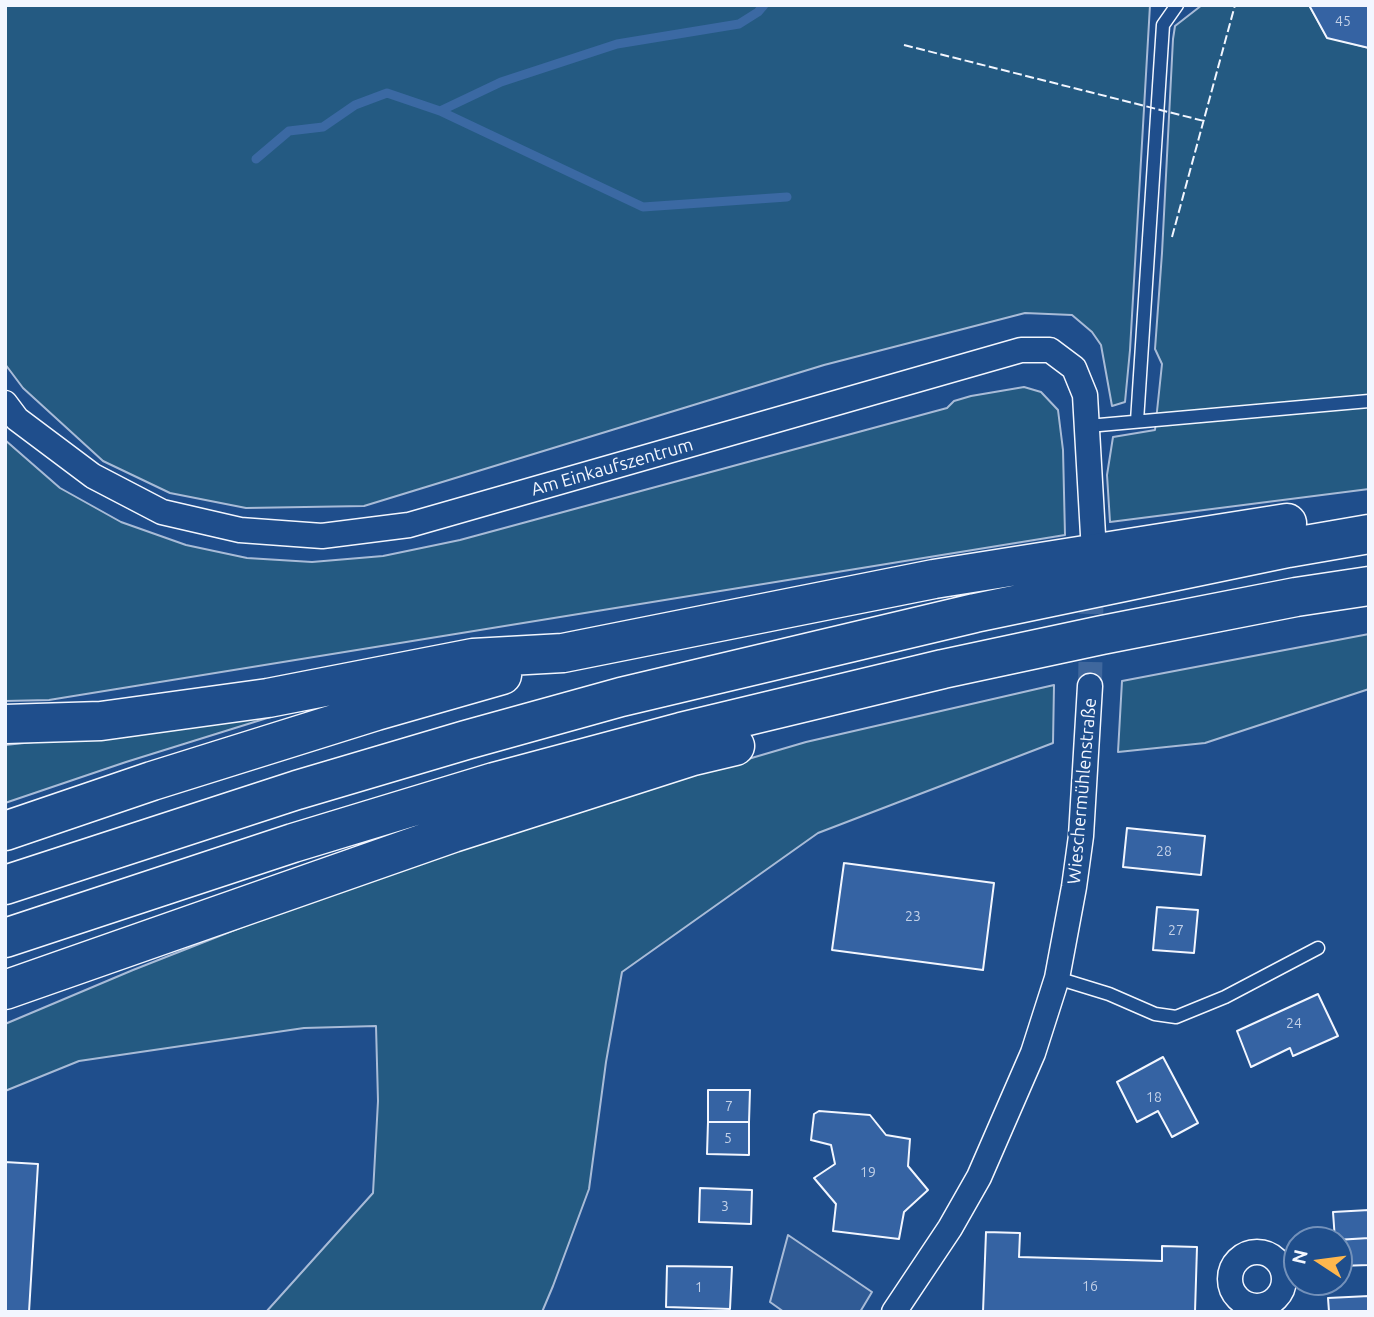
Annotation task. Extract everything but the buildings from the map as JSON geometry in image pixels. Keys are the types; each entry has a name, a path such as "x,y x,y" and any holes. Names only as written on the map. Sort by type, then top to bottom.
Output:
{"highway":[{"path":"5,724 101,721 268,698 473,659 563,653 934,579 1369,510"},
{"path":"5,885 297,790 621,697 975,612 1369,534"},
{"path":"5,938 356,824 494,782 681,732 956,666 1218,613 1369,586"},
{"path":"5,990 453,833 693,756 951,693 1116,659 1218,613"},
{"path":"5,831 152,781 363,715 480,683 563,653"}],"street":[{"name":"Am Einkaufszentrum","path":"5,403 17,419 93,476 162,512 240,530 322,536 409,525 1021,350 1050,349 1074,368 1085,395 1093,535"},
{"name":"Wieschermühlenstraße","path":"894,1312 950,1228 979,1177 1033,1053 1057,978 1081,836 1090,686"}],"lane":[{"path":"1137,421 1163,25 1177,5"},
{"path":"1087,426 1369,401"},
{"path":"1057,978 1109,994 1155,1014 1176,1017 1225,997 1318,948"}],"shaded area":[{"path":"5,5 1150,5 1125,402 1112,406 1101,345 1092,332 1072,315 1025,313 824,365 364,506 246,508 170,493 103,461 23,388 5,364"},
{"path":"1202,5 1309,5 1327,37 1369,48 1369,489 1110,522 1107,475 1113,437 1155,430 1162,364 1155,349 1173,39 1175,26"},
{"path":"1024,387 1041,392 1058,410 1063,450 1065,535 49,700 5,701 5,440 60,488 121,522 186,545 247,558 312,562 383,556 460,540 947,408 954,401 971,396"},
{"path":"1369,634 1369,689 1205,743 1118,752 1122,681"},
{"path":"1054,685 1053,743 818,833 622,972 606,1062 589,1189 542,1312 266,1312 373,1193 378,1101 376,1026 304,1028 79,1061 5,1091 5,1024 133,970 349,885 629,794 806,742"},
{"path":"341,695 5,803 5,745 120,733"},
{"path":"788,1235 872,1292 860,1312 784,1312 770,1302"}],"waterway":[{"path":"440,111 501,82 617,44 739,24 764,5"},
{"path":"256,159 289,131 323,127 355,105 387,93 440,111 643,207 787,197"}],"tunnel":[{"path":"1090,686 1092,575"}],"fence":[{"path":"1172,237 1235,5"},
{"path":"904,45 1204,121"}]}
